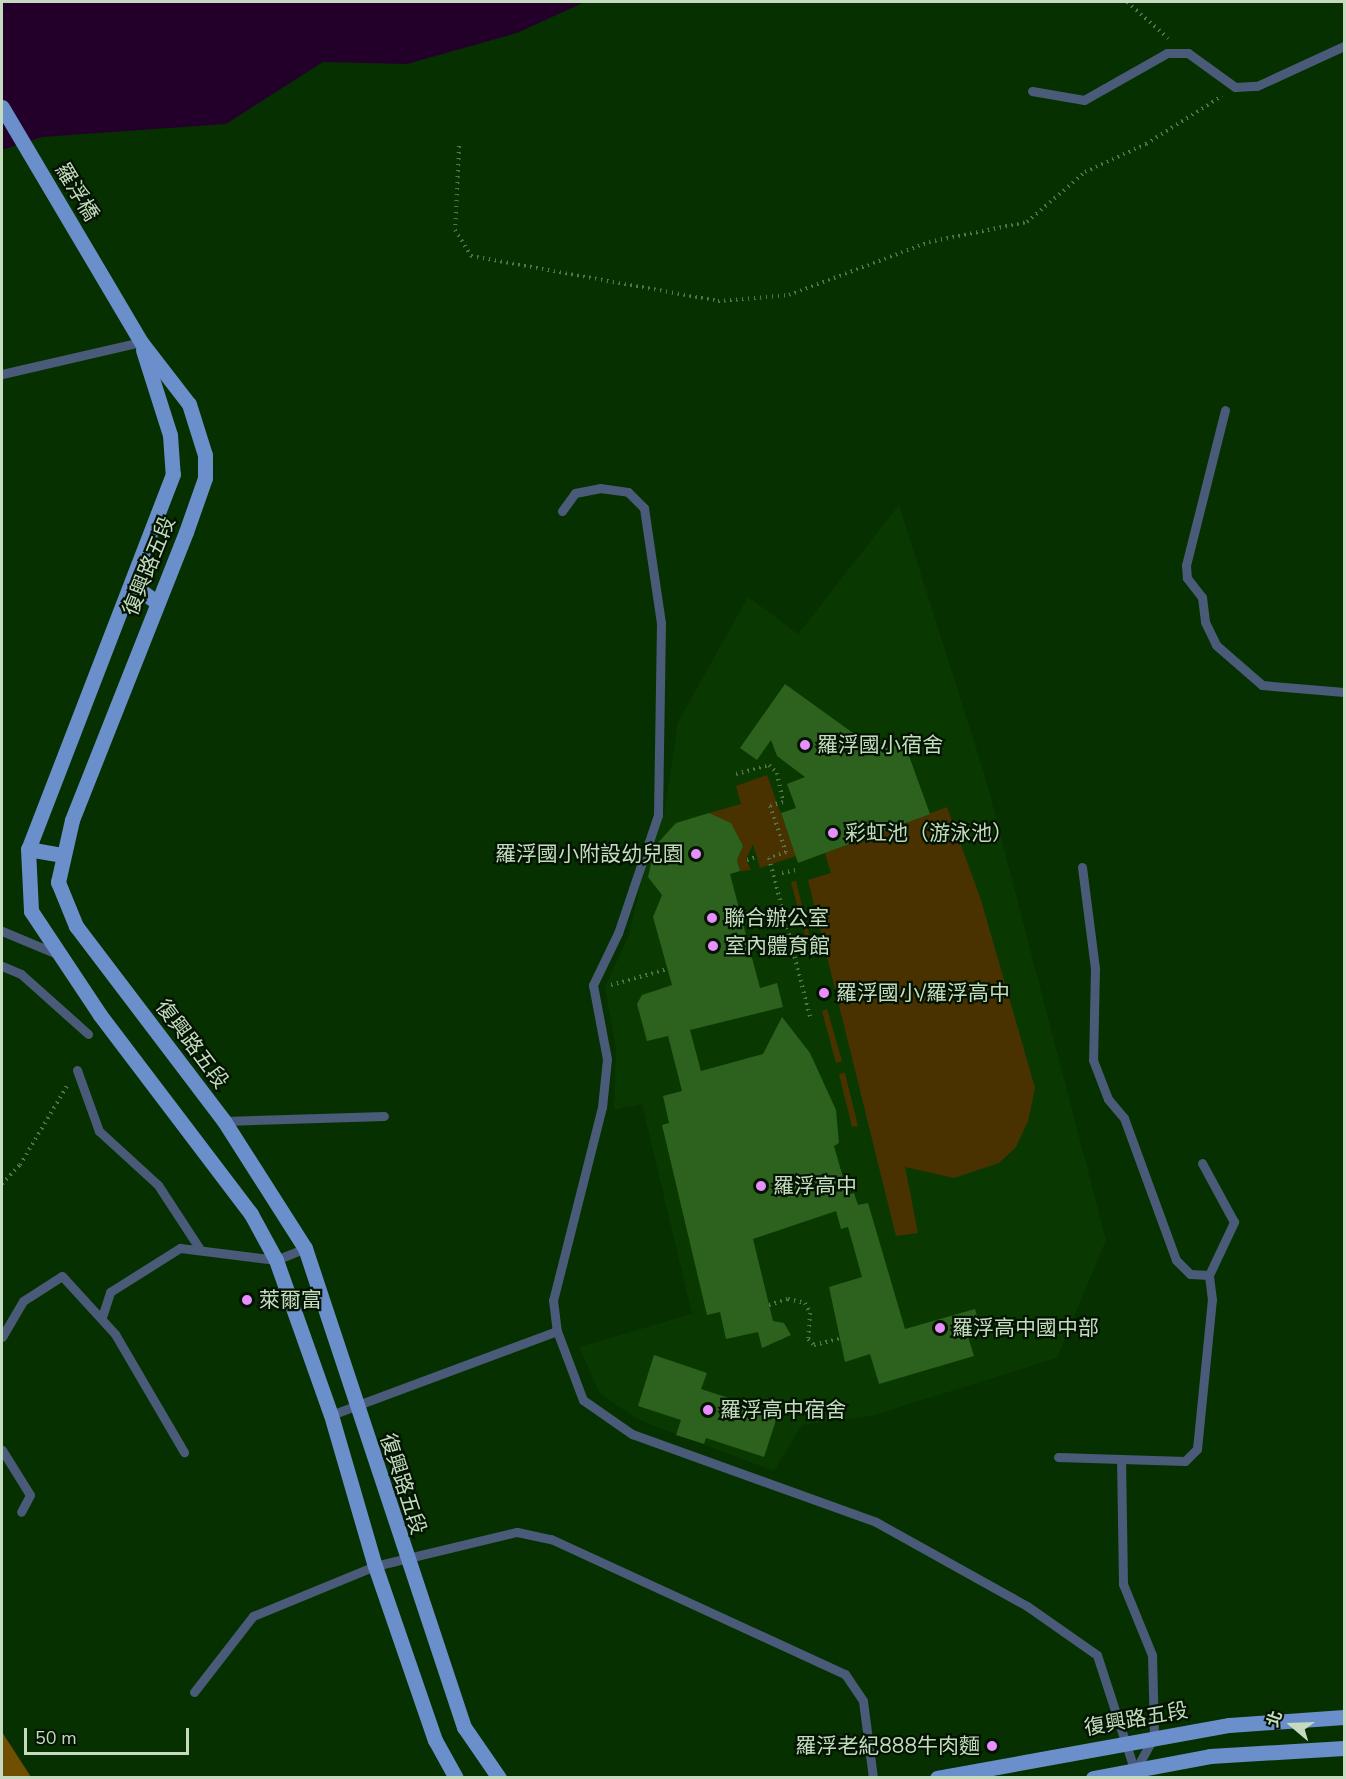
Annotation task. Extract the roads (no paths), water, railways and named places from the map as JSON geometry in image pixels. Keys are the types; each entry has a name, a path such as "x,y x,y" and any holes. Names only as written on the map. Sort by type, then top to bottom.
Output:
{"main road":[{"name":"羅浮橋","path":"2,107 117,297"},
{"name":"復興路五段","path":"117,297 141,342 189,404 205,455 205,477 61,855 58,882 76,926 224,1121 305,1248 407,1562 464,1727 499,1778"},
{"name":"復興路五段","path":"141,342 170,435 173,474 28,849 31,910 57,954 251,1214 276,1260 331,1415 375,1566 435,1740 456,1778"},
{"path":"131,584 157,602"},
{"path":"28,849 61,855"},
{"name":"復興路五段","path":"937,1778 1154,1736 1344,1717"},
{"path":"1093,1778 1137,1773 1210,1756 1344,1748"}],"lane":[{"path":"1032,91 1084,100 1167,53 1188,53 1235,87 1257,86 1344,46"},
{"path":"2,374 141,342"},
{"path":"1225,410 1186,565 1187,578 1202,597 1205,622 1216,645 1262,685 1344,692"},
{"path":"562,511 575,493 600,488 628,492 644,507 661,623 658,815 593,990 607,1059 585,1189 553,1300 557,1331 583,1400 632,1434 876,1522 1027,1606 1097,1655 1122,1742 1137,1773"},
{"path":"1082,867 1095,968 1093,1060 1108,1099 1124,1118 1176,1260 1190,1274 1209,1275"},
{"path":"2,931 57,954"},
{"path":"2,966 21,974 88,1034"},
{"path":"77,1070 99,1131 158,1185 199,1248"},
{"path":"224,1121 384,1116"},
{"path":"1058,1457 1185,1461 1197,1449 1212,1300 1209,1275 1234,1222 1202,1163"},
{"path":"102,1317 110,1293 180,1248 199,1248 276,1260 305,1248"},
{"path":"2,1337 23,1301 62,1276 102,1317 163,1409 166,1427 184,1452"},
{"path":"331,1415 357,1409 557,1331"},
{"path":"2,1450 30,1495 21,1512"},
{"path":"1121,1459 1123,1584 1152,1655 1154,1736 1137,1773"},
{"path":"194,1692 253,1616 375,1566 407,1562 517,1532 551,1539 845,1674 863,1701 873,1778"}],"place":[{"name":"羅浮國小宿舍","path":"805,745"},
{"name":"彩虹池（游泳池）","path":"833,833"},
{"name":"羅浮國小附設幼兒園","path":"696,854"},
{"name":"聯合辦公室","path":"712,918"},
{"name":"室內體育館","path":"713,946"},
{"name":"羅浮國小/羅浮高中","path":"824,993"},
{"name":"羅浮高中","path":"761,1186"},
{"name":"萊爾富","path":"247,1300"},
{"name":"羅浮高中國中部","path":"940,1328"},
{"name":"羅浮高中宿舍","path":"708,1410"},
{"name":"羅浮老紀888牛肉麵","path":"992,1746"}]}
